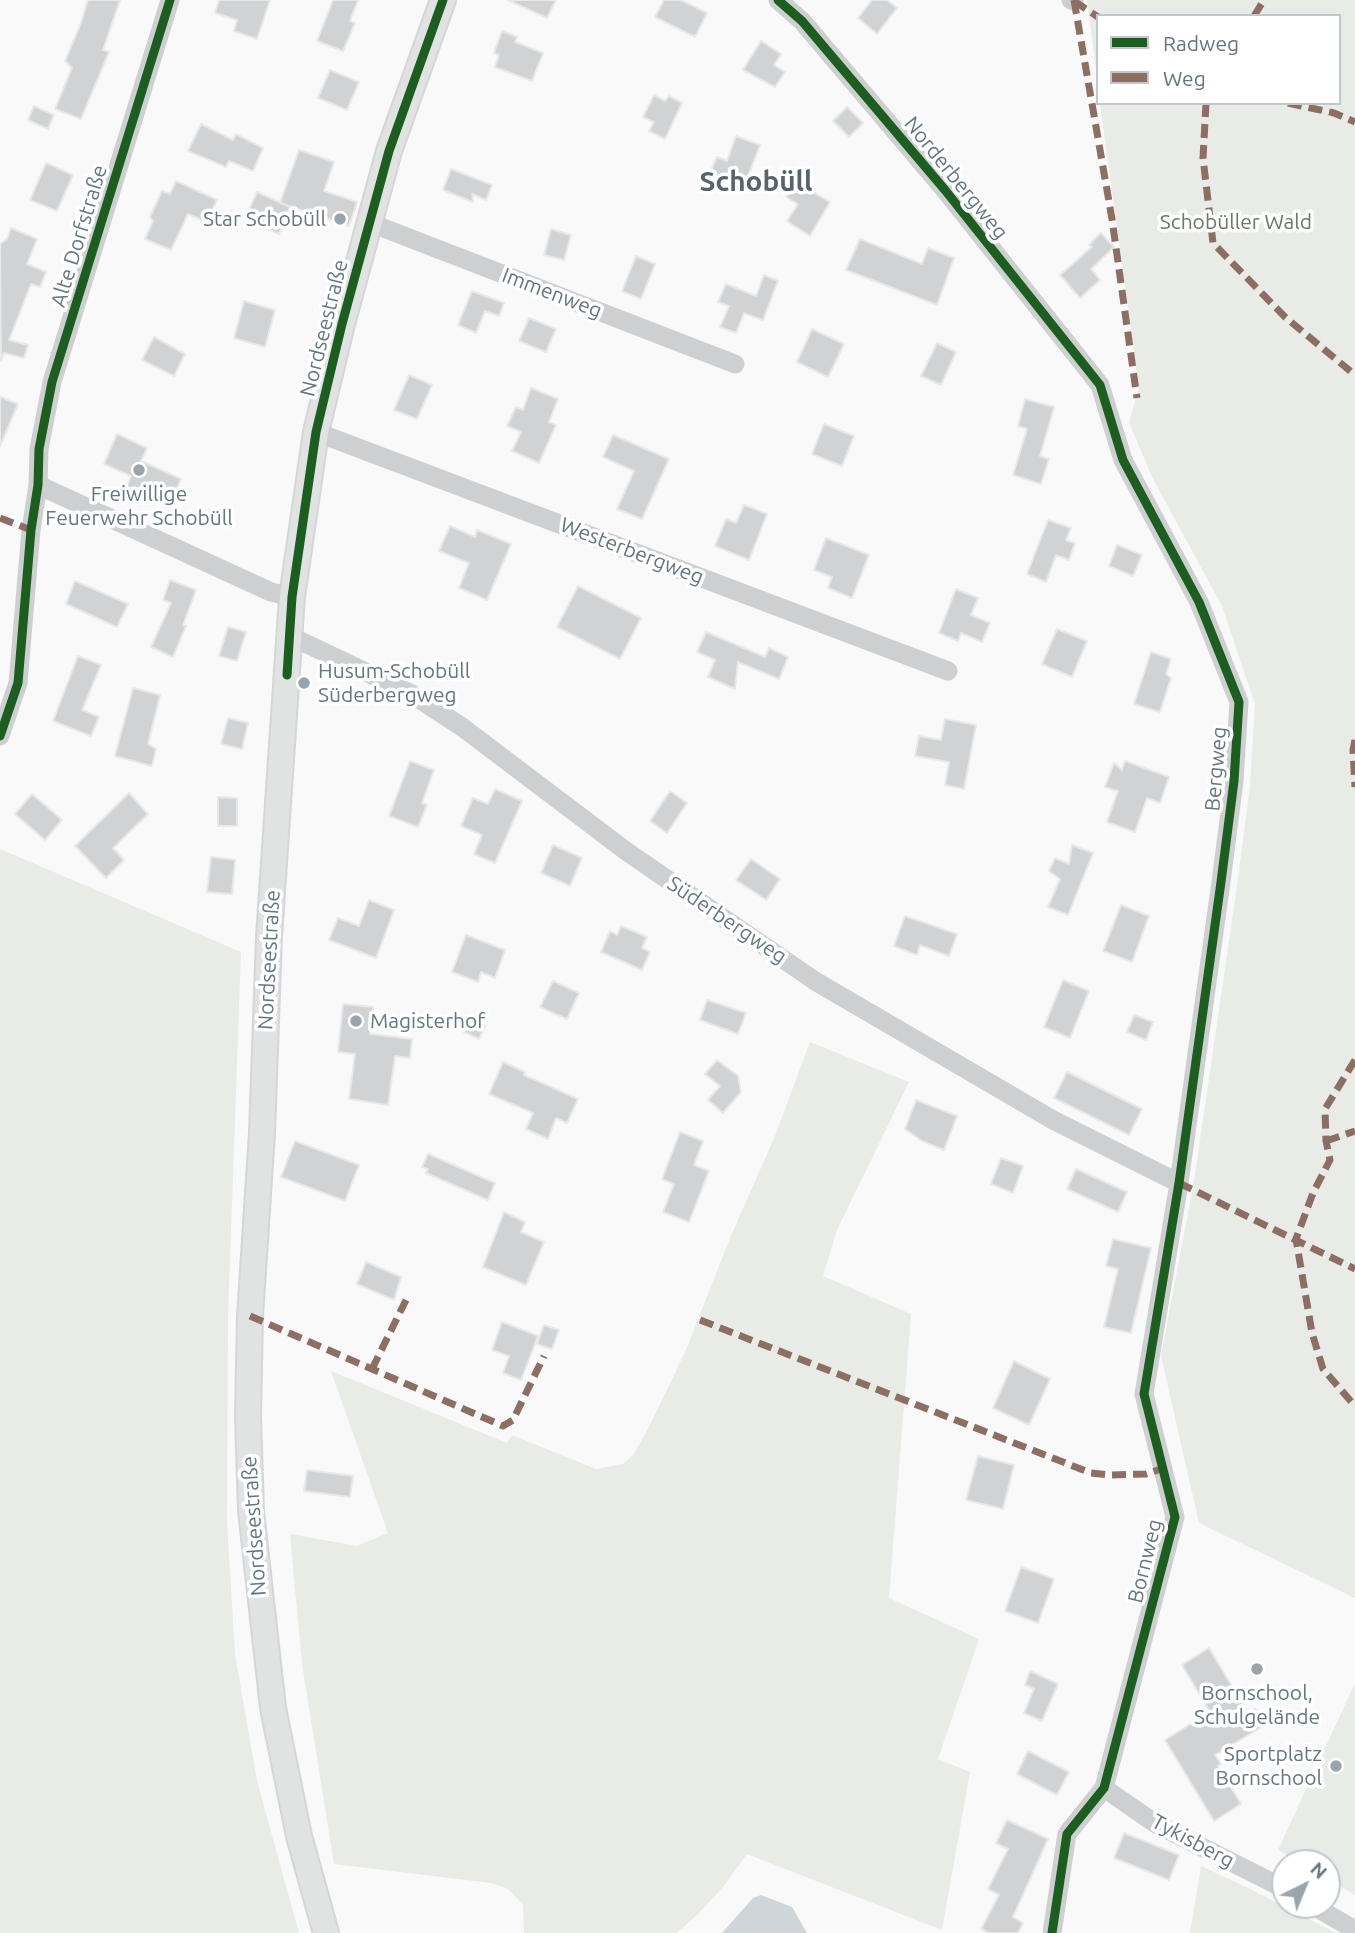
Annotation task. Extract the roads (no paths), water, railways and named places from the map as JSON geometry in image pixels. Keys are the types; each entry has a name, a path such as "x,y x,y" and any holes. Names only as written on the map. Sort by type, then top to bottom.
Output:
{"main road":[{"name":"Nordseestraße","path":"326,1933 299,1836 272,1708 252,1529 248,1416 250,1316 262,1133 268,958 292,597 316,432 368,222 389,151 443,0"}],"street":[{"name":"Alte Dorfstraße","path":"0,736 18,683 31,530 38,485 39,449 52,382 170,0"},
{"name":"Norderbergweg","path":"778,0 802,21 945,190 1100,385"},
{"name":"Immenweg","path":"368,222 735,364"},
{"name":"Bergweg","path":"1100,385 1124,460 1199,602 1238,702 1232,793 1179,1183"},
{"name":"Westerbergweg","path":"316,432 948,671"},
{"path":"38,485 271,592 292,597"},
{"name":"Süderbergweg","path":"290,636 411,693 462,727 626,851 815,981 1053,1120 1179,1183"},
{"name":"Bornweg","path":"1052,1933 1067,1834 1104,1788 1175,1517 1144,1394 1179,1183"},
{"name":"Tykisberg","path":"1104,1788 1156,1824 1271,1882"},
{"path":"1336,1919 1355,1930"}],"place":[{"name":"Star Schobüll","path":"340,219"},
{"name":"Freiwillige Feuerwehr Schobüll","path":"139,470"},
{"name":"Husum-Schobüll Süderbergweg","path":"304,683"},
{"name":"Magisterhof","path":"356,1021"},
{"name":"Bornschool, Schulgelände","path":"1257,1669"},
{"name":"Sportplatz Bornschool","path":"1336,1766"}],"district":[{"name":"Schobüll","path":"756,182"}],"park label":[{"name":"Schobüller Wald","path":"1236,222"}]}
